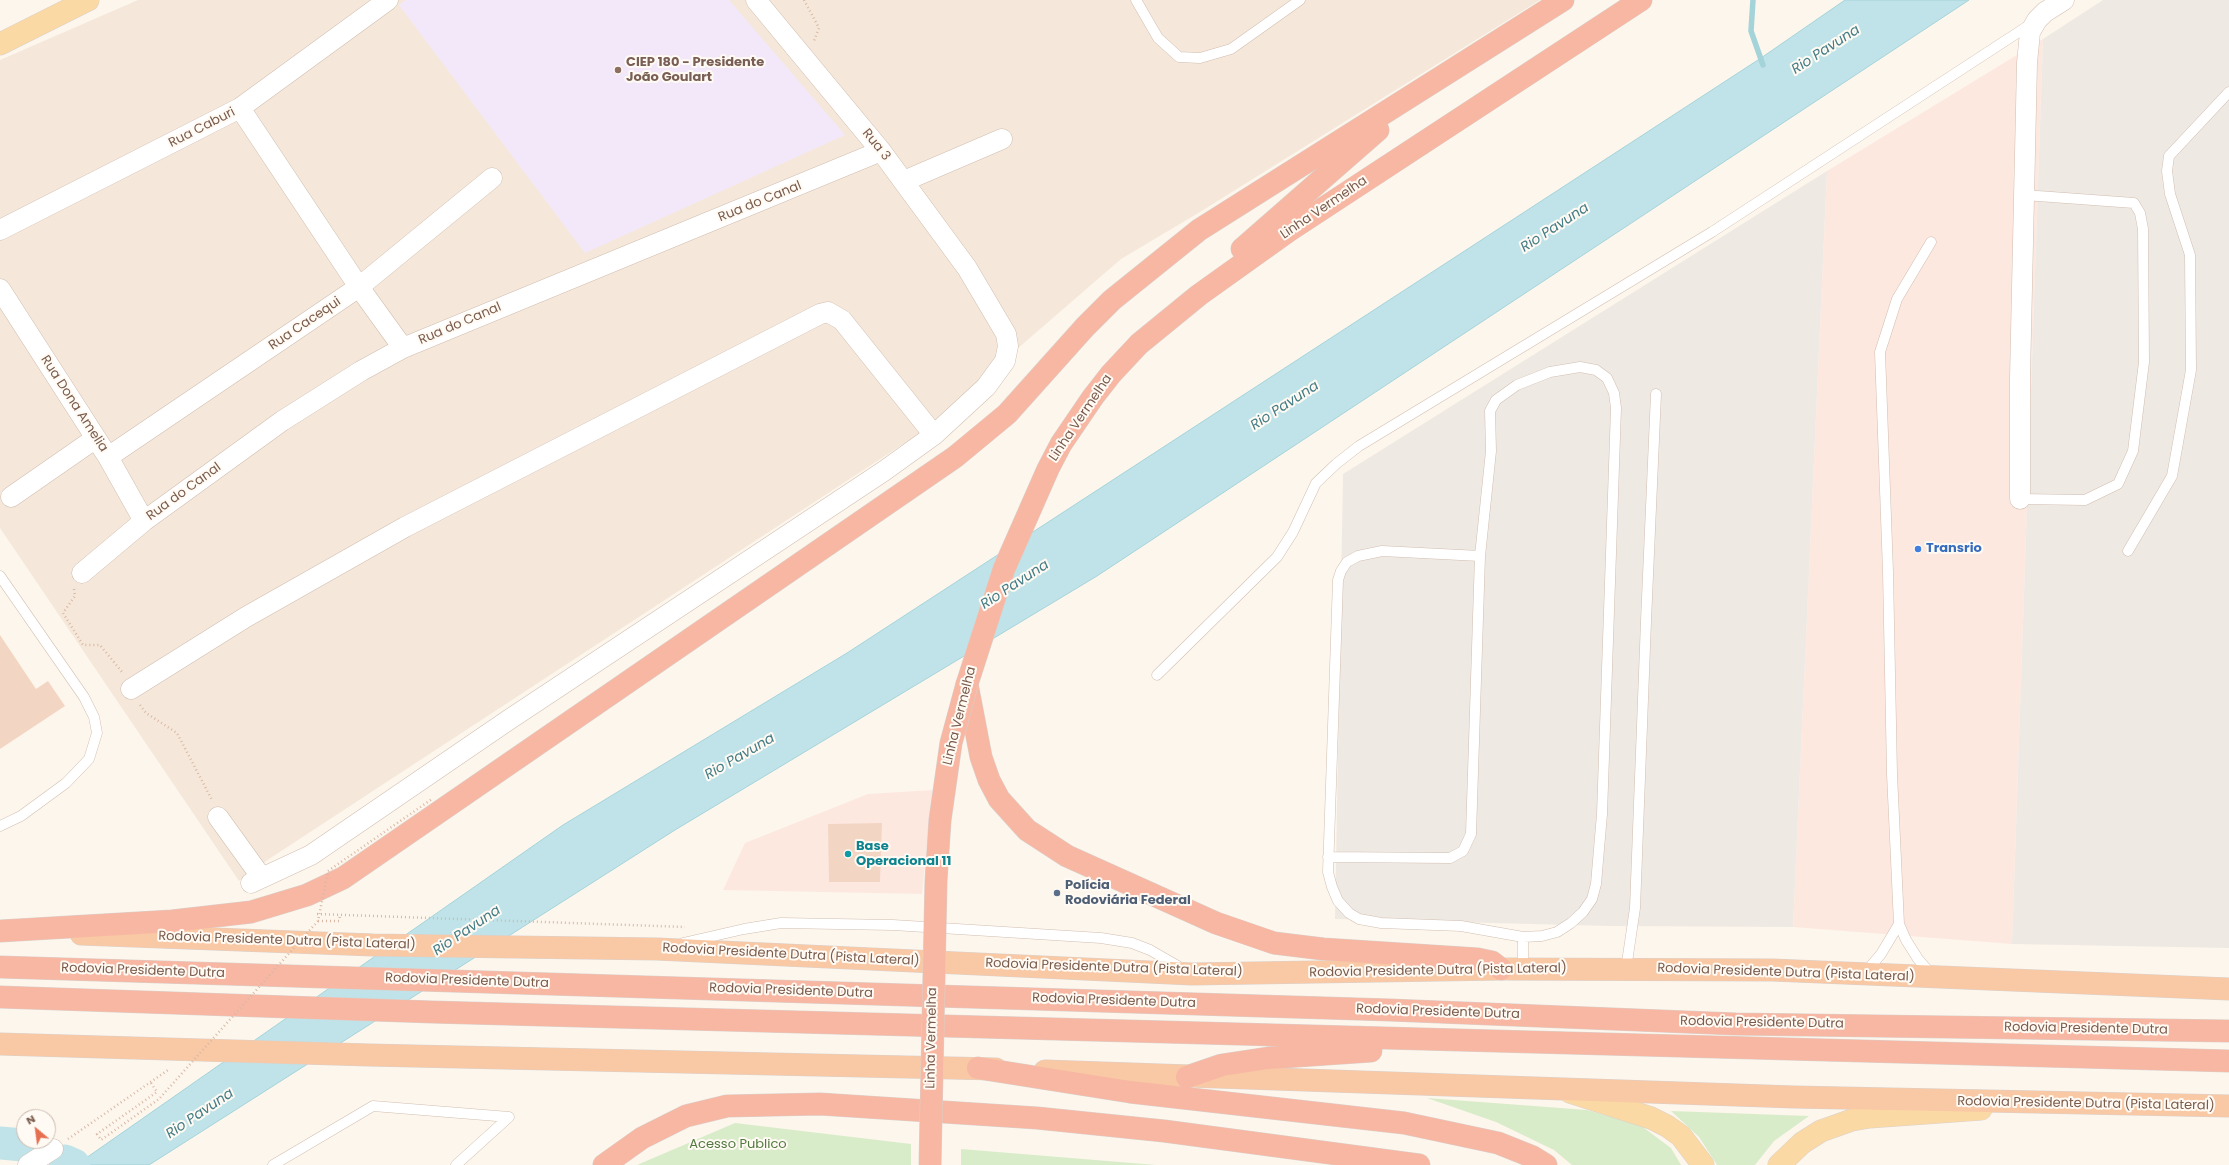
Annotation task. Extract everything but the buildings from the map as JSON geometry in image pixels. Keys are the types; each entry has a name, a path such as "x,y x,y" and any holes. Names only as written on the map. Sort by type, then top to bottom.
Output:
{"highway":[{"path":"0,931 172,921 251,912 307,895 343,878 955,457 1007,414 1084,327 1112,300 1199,230 1563,0"},
{"name":"Linha Vermelha","path":"930,1165 936,881 940,820 950,743 967,684 1004,569 1035,494 1061,444 1111,374 1160,325 1199,295 1290,230 1388,164 1641,0"},
{"path":"1199,295 1221,269 1239,251 1428,86"},
{"path":"967,684 975,734 989,780 1009,812 1027,830 1067,856 1216,923 1274,943 1294,947 1478,959 1492,962 1501,969"},
{"name":"Rodovia Presidente Dutra (Pista Lateral)","path":"0,931 372,945 657,949 1192,974 1501,969 1772,970 1935,978 2229,989"},
{"name":"Rodovia Presidente Dutra","path":"0,967 1382,1010 1736,1024 2229,1032"},
{"name":"Rodovia Presidente Dutra","path":"0,997 432,1012 2229,1061"},
{"name":"Rodovia Presidente Dutra (Pista Lateral)","path":"0,1044 369,1055 978,1068 1187,1077 1794,1097 2229,1106"},
{"path":"1187,1077 1222,1065 1268,1058 1358,1050 1663,1055 1732,1047"},
{"path":"978,1068 1130,1092 1404,1123 1498,1143 1534,1157 1546,1165"},
{"path":"604,1165 642,1138 686,1116 727,1106 799,1104 1029,1118 1164,1131 1419,1165"}],"main road":[{"path":"0,44 88,0"},
{"path":"1559,1089 1651,1118 1668,1126 1681,1136 1703,1165"},
{"path":"1779,1165 1797,1147 1820,1131 1852,1120 1869,1117 2046,1103"}],"street":[{"name":"Rua Caburi","path":"0,230 240,108 388,0"},
{"name":"Rua 3","path":"218,817 257,880 311,855 508,721 810,522 934,435 986,387 1005,361 1008,346 1006,334 986,297 942,232 881,151 756,0"},
{"path":"2020,499 2020,377 2027,63 2030,32 2037,20 2045,12 2064,0"},
{"path":"240,108 358,287 403,348"},
{"path":"904,182 1002,139"},
{"name":"Rua do Canal","path":"82,574 144,521 329,390 403,348 881,151"},
{"name":"Rua Cacequi","path":"108,457 358,287 492,178"},
{"name":"Rua Dona Amelia","path":"0,289 108,457 144,521"},
{"path":"131,689 246,617 405,527 820,314 828,312 842,320 934,435"},
{"path":"12,496 96,438"},
{"path":"28,1165 53,1149"}],"lane":[{"path":"1136,0 1158,38 1163,43 1179,57 1200,58 1231,49 1300,0"},
{"path":"1157,675 1277,557 1293,532 1316,483 1336,464 1359,446 1712,232 2037,20"},
{"path":"2128,551 2172,476 2191,370 2190,255 2170,194 2167,171 2169,156 2229,92"},
{"path":"2020,499 2085,500 2118,484 2133,451 2144,362 2143,229 2140,213 2134,203 2024,194"},
{"path":"1931,242 1897,299 1880,352 1888,572 1892,774 1899,924 1906,940 1918,959 1935,978"},
{"path":"1328,857 1450,858 1463,851 1471,834 1480,556 1491,451 1490,411 1496,400 1517,385 1550,372 1580,367 1596,370 1607,378 1614,393 1616,408 1602,814 1596,884 1589,903 1583,912 1571,923 1557,932 1542,936 1523,936 1461,926 1382,923 1359,919 1348,913 1338,901 1328,872 1328,857 1338,580 1341,571 1347,562 1358,556 1382,551 1480,556"},
{"path":"1626,969 1636,908 1656,394"},
{"path":"0,576 84,697 94,717 97,733 89,759 66,783 21,816 0,826"},
{"path":"657,949 765,924 893,925 1101,938 1132,943 1150,950 1192,974"},
{"path":"1863,975 1881,954 1899,924"},
{"path":"1523,936 1523,969"},
{"path":"273,1165 373,1106 509,1117 456,1165"}],"path":[{"path":"804,0 819,28 806,60"},
{"path":"151,1082 157,1092 97,1134 101,1140 159,1099 319,921 328,871 432,799"},
{"path":"319,921 339,921 340,916 317,914 686,927"},
{"path":"56,1147 169,1069"}],"shaded area":[{"path":"138,0 1540,0 1200,212 1121,259 920,433 269,859 239,881 0,528 0,60"},
{"name":"CIEP 180 - Presidente João Goulart","path":"406,0 729,0 845,135 585,253 399,5"},
{"path":"2103,0 2229,0 2229,948 2012,944 2043,39"},
{"name":"Transrio","path":"2043,39 2012,944 1793,927 1827,171"},
{"path":"1827,171 1793,927 1609,926 1335,919 1343,474"},
{"path":"933,790 922,894 723,890 745,843 868,794"}],"green space":[{"path":"1427,1098 1587,1110 1640,1125 1671,1148 1681,1165 1572,1165 1554,1150 1496,1122"},
{"path":"1671,1111 1809,1116 1774,1141 1755,1165 1717,1165 1699,1137"},
{"name":"Acesso Publico","path":"735,1123 911,1144 911,1165 637,1165"},
{"path":"961,1149 1156,1165 961,1165"}],"water":[{"name":"Rio Pavuna","path":"1845,0 1969,0 1097,576 675,830 149,1165 76,1165 563,825 847,653 1761,58"}],"waterway":[{"path":"1753,0 1751,31 1763,65"},
{"path":"0,1143 16,1144"},
{"path":"65,1161 74,1165"}],"place":[{"name":"CIEP 180 - Presidente João Goulart","path":"618,70"},
{"name":"Transrio","path":"1918,549"},
{"name":"Base Operacional 11","path":"848,854"},
{"name":"Polícia Rodoviária Federal","path":"1057,893"}]}
